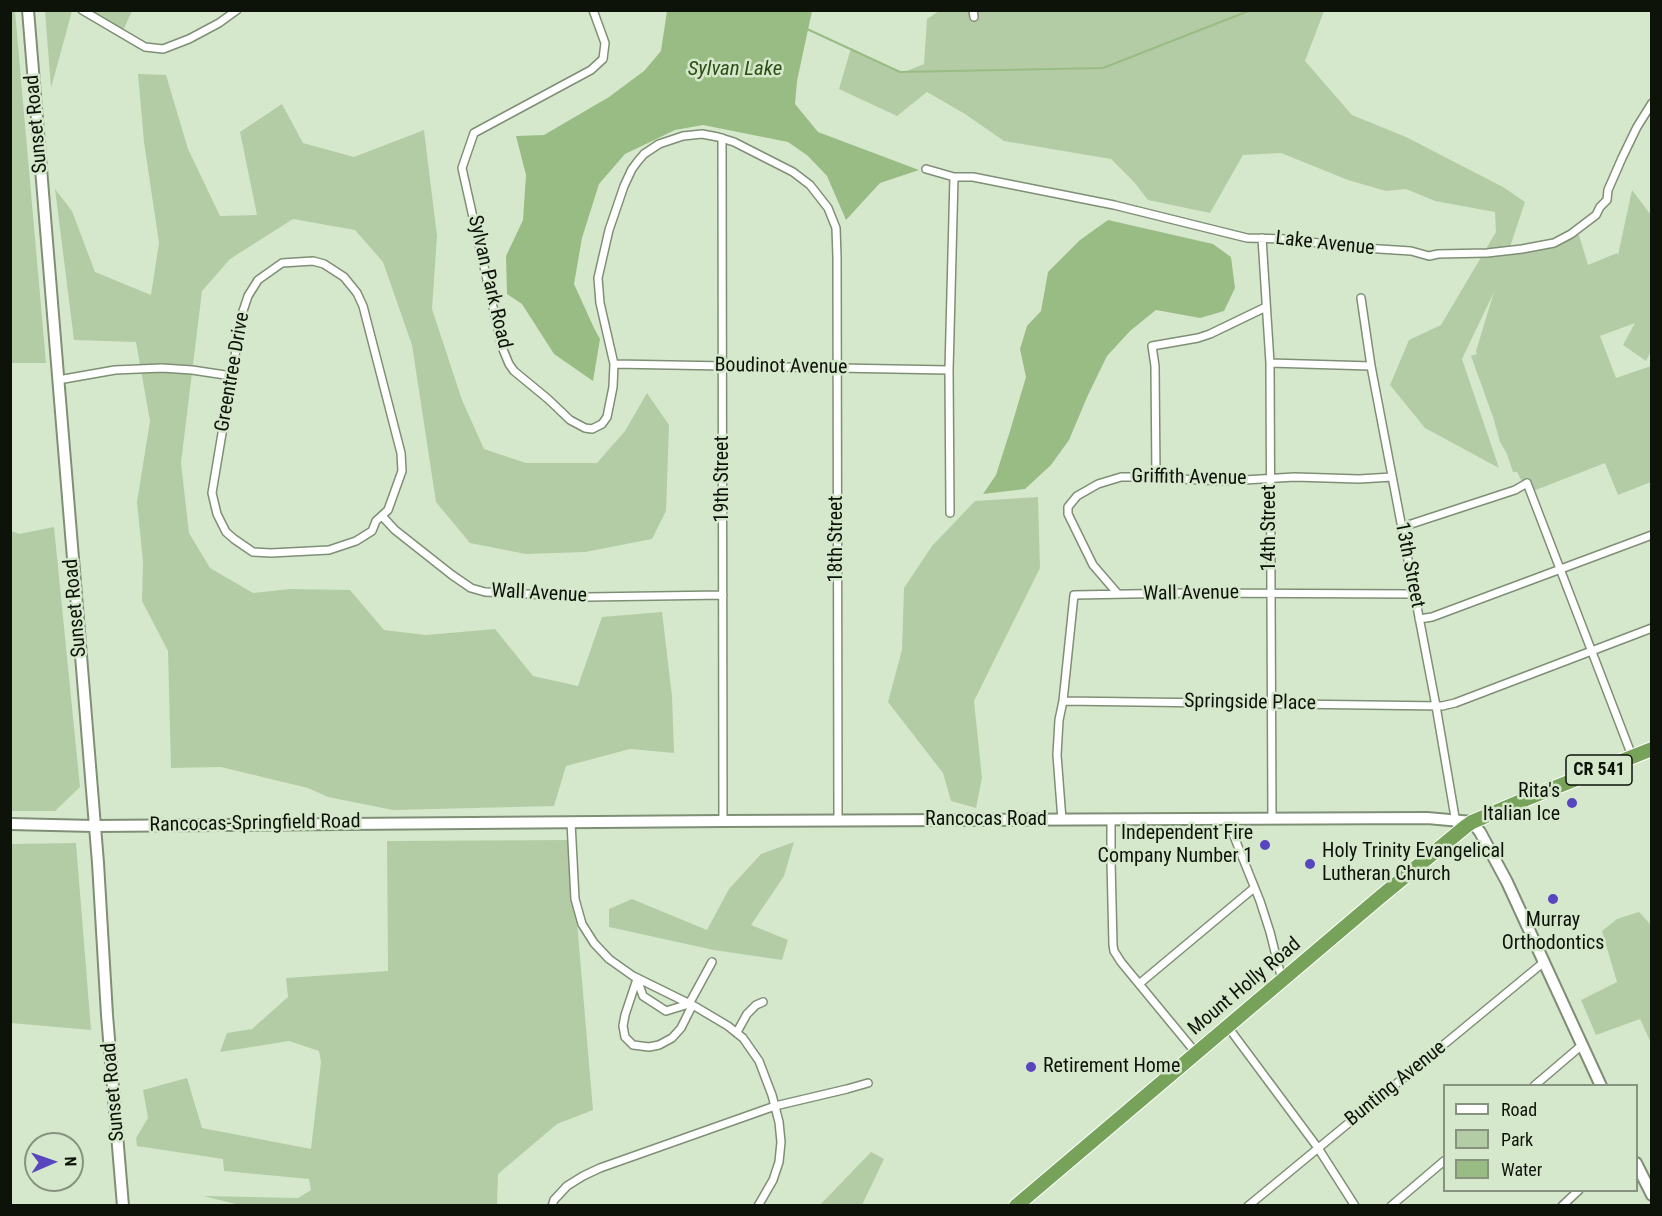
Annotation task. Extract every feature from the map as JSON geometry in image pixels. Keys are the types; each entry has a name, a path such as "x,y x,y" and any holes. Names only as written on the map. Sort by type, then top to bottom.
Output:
{"highway":[{"name":"CR 541","path":"1472,822 1652,749"},
{"name":"Mount Holly Road","path":"1016,1206 1228,1027 1456,828 1472,822"}],"street":[{"name":"Sunset Road","path":"28,10 123,1206"},
{"path":"82,10 146,47 162,49 189,39 219,23 237,10"},
{"name":"Sylvan Park Road","path":"593,10 605,43 603,59 591,70 474,133 462,168 502,347 509,364 521,377 570,420 585,428 592,429 602,424 607,417 613,387 614,364 600,303 598,278 609,230 632,169 651,148 667,141 693,135 710,135 742,145 793,172 810,185 828,208 834,221 837,257"},
{"name":"Lake Avenue","path":"926,169 954,177 973,177 1123,207 1236,236 1412,251 1429,256 1487,254 1554,243 1572,234 1596,215 1607,200 1608,190 1622,158 1652,103"},
{"name":"19th Street","path":"722,138 723,820"},
{"path":"950,513 949,370 954,177"},
{"name":"14th Street","path":"1262,238 1270,363 1272,819"},
{"name":"18th Street","path":"837,257 838,821"},
{"name":"Greentree Drive","path":"313,261 324,264 344,277 357,293 363,306 401,453 402,471 387,510 382,516 376,521 372,531 343,546 329,550 271,553 253,552 226,532 221,523 212,493 242,314 248,296 258,280 282,263 313,261"},
{"name":"13th Street","path":"1361,298 1371,366 1436,706 1456,828"},
{"path":"1156,477 1155,366 1152,346 1210,334 1266,307"},
{"path":"1270,363 1371,366"},
{"name":"Boudinot Avenue","path":"614,364 949,370"},
{"path":"58,380 114,370 162,368 232,376"},
{"name":"Griffith Avenue","path":"1118,594 1093,565 1068,514 1068,507 1077,496 1105,481 1121,477 1227,481 1295,477 1359,479 1392,477"},
{"path":"1402,527 1515,490 1527,483 1632,756"},
{"name":"Wall Avenue","path":"382,516 395,530 452,575 471,588 485,592 588,597 723,595"},
{"path":"1419,619 1432,617 1652,535"},
{"name":"Wall Avenue","path":"1063,701 1074,595 1415,594"},
{"name":"Springside Place","path":"1063,701 1436,706 1455,703 1652,628"},
{"path":"1062,820 1057,755 1059,720 1063,701"},
{"name":"Rancocas Road","path":"500,822 1427,818 1456,828"},
{"path":"1227,819 1270,932 1282,980"},
{"path":"1111,820 1114,951 1196,1053"},
{"name":"Rancocas-Springfield Road","path":"10,824 94,826 500,822"},
{"path":"571,822 575,899 582,924 594,943 620,968 637,979 691,1005 737,1032 749,1044 759,1060 775,1106 781,1152 773,1180 758,1206"},
{"path":"1472,822 1494,856 1600,1084"},
{"path":"1139,984 1254,888"},
{"name":"Bunting Avenue","path":"1248,1206 1544,962"},
{"path":"637,979 625,1015 623,1026 625,1037 633,1044 644,1047 654,1046 672,1038 681,1028 712,963"},
{"path":"637,979 643,996 666,1011 691,1005"},
{"path":"737,1032 747,1014 763,1002"},
{"path":"1228,1027 1318,1148 1355,1206"},
{"path":"1536,1084 1582,1045"},
{"path":"552,1206 554,1200 567,1186 591,1172 775,1106 868,1083"},
{"path":"1391,1206 1443,1162"},
{"path":"1638,1167 1652,1195"},
{"path":"1562,1206 1578,1192"}],"green space":[{"path":"10,11 15,11 46,363 11,363"},
{"path":"45,11 72,11 51,88"},
{"path":"83,11 132,11 121,35"},
{"path":"939,11 1324,11 1305,61 1352,115 1406,137 1503,187 1525,202 1509,250 1526,249 1578,232 1588,265 1617,253 1618,255 1632,190 1651,215 1652,349 1646,361 1623,345 1635,323 1600,336 1616,378 1651,366 1651,482 1618,495 1605,463 1528,493 1517,472 1513,472 1500,442 1471,356 1477,354 1494,292 1462,359 1499,468 1425,428 1390,385 1409,340 1441,325 1496,232 1495,212 1435,201 1406,189 1386,191 1348,180 1281,153 1243,155 1210,213 1148,200 1111,159 1004,141 965,114 927,92 897,116 839,89 851,48 902,73 924,64 927,19"},
{"path":"138,74 166,75 188,149 220,216 257,215 240,132 282,104 303,143 354,157 424,130 437,236 432,309 462,400 484,449 526,463 597,463 625,431 647,393 669,425 666,511 652,539 585,552 526,554 470,543 436,502 412,345 383,262 355,230 293,219 230,259 202,291 181,463 189,533 210,568 253,593 290,589 350,590 384,630 426,635 495,629 533,676 578,686 602,617 662,612 672,696 674,753 630,749 566,766 554,806 393,810 328,797 308,788 221,767 171,768 168,651 142,601 143,562 137,502 150,421 136,342 74,340 55,189 72,211 95,272 151,295 159,243 144,142"},
{"path":"1038,497 1040,568 974,701 982,778 976,808 951,801 943,773 888,702 902,650 904,588 932,546 975,501"},
{"path":"54,527 80,787 55,811 11,811 11,531 19,534"},
{"path":"570,840 593,1110 557,1124 498,1174 497,1205 240,1205 203,1196 298,1198 311,1190 309,1179 224,1171 223,1159 137,1146 136,1138 148,1118 143,1090 187,1078 202,1128 311,1149 321,1062 319,1051 289,1041 220,1052 227,1033 252,1029 288,997 286,978 388,971 387,841"},
{"path":"794,842 784,876 751,925 788,940 782,960 714,950 609,927 609,909 632,899 707,930 729,889 761,854"},
{"path":"76,843 91,1030 11,1023 11,844"},
{"path":"1639,912 1651,925 1651,1043 1640,1019 1596,1035 1581,1000 1617,982 1602,931 1617,919"},
{"path":"871,1152 884,1159 862,1205 820,1205"}],"water":[{"name":"Sylvan Lake","path":"667,11 812,11 797,81 795,104 818,132 919,170 880,183 846,220 827,176 808,156 788,142 703,125 675,130 625,154 599,184 582,238 574,284 600,339 593,381 554,354 522,304 507,294 506,256 523,220 526,175 516,136 544,135 609,97 644,71 661,51"},
{"path":"1108,220 1213,244 1231,257 1235,288 1224,311 1200,318 1156,310 1130,331 1107,356 1069,440 1051,465 1025,489 983,494 996,475 1026,377 1020,349 1027,326 1041,311 1048,272 1080,240"}],"waterway":[{"path":"807,29 900,72 1103,68 1251,10"}],"place":[{"name":"Rita's Italian Ice","path":"1572,803"},
{"name":"Independent Fire Company Number 1","path":"1265,845"},
{"name":"Holy Trinity Evangelical Lutheran Church","path":"1310,864"},
{"name":"Murray Orthodontics","path":"1553,899"},
{"name":"Retirement Home","path":"1031,1067"}]}
